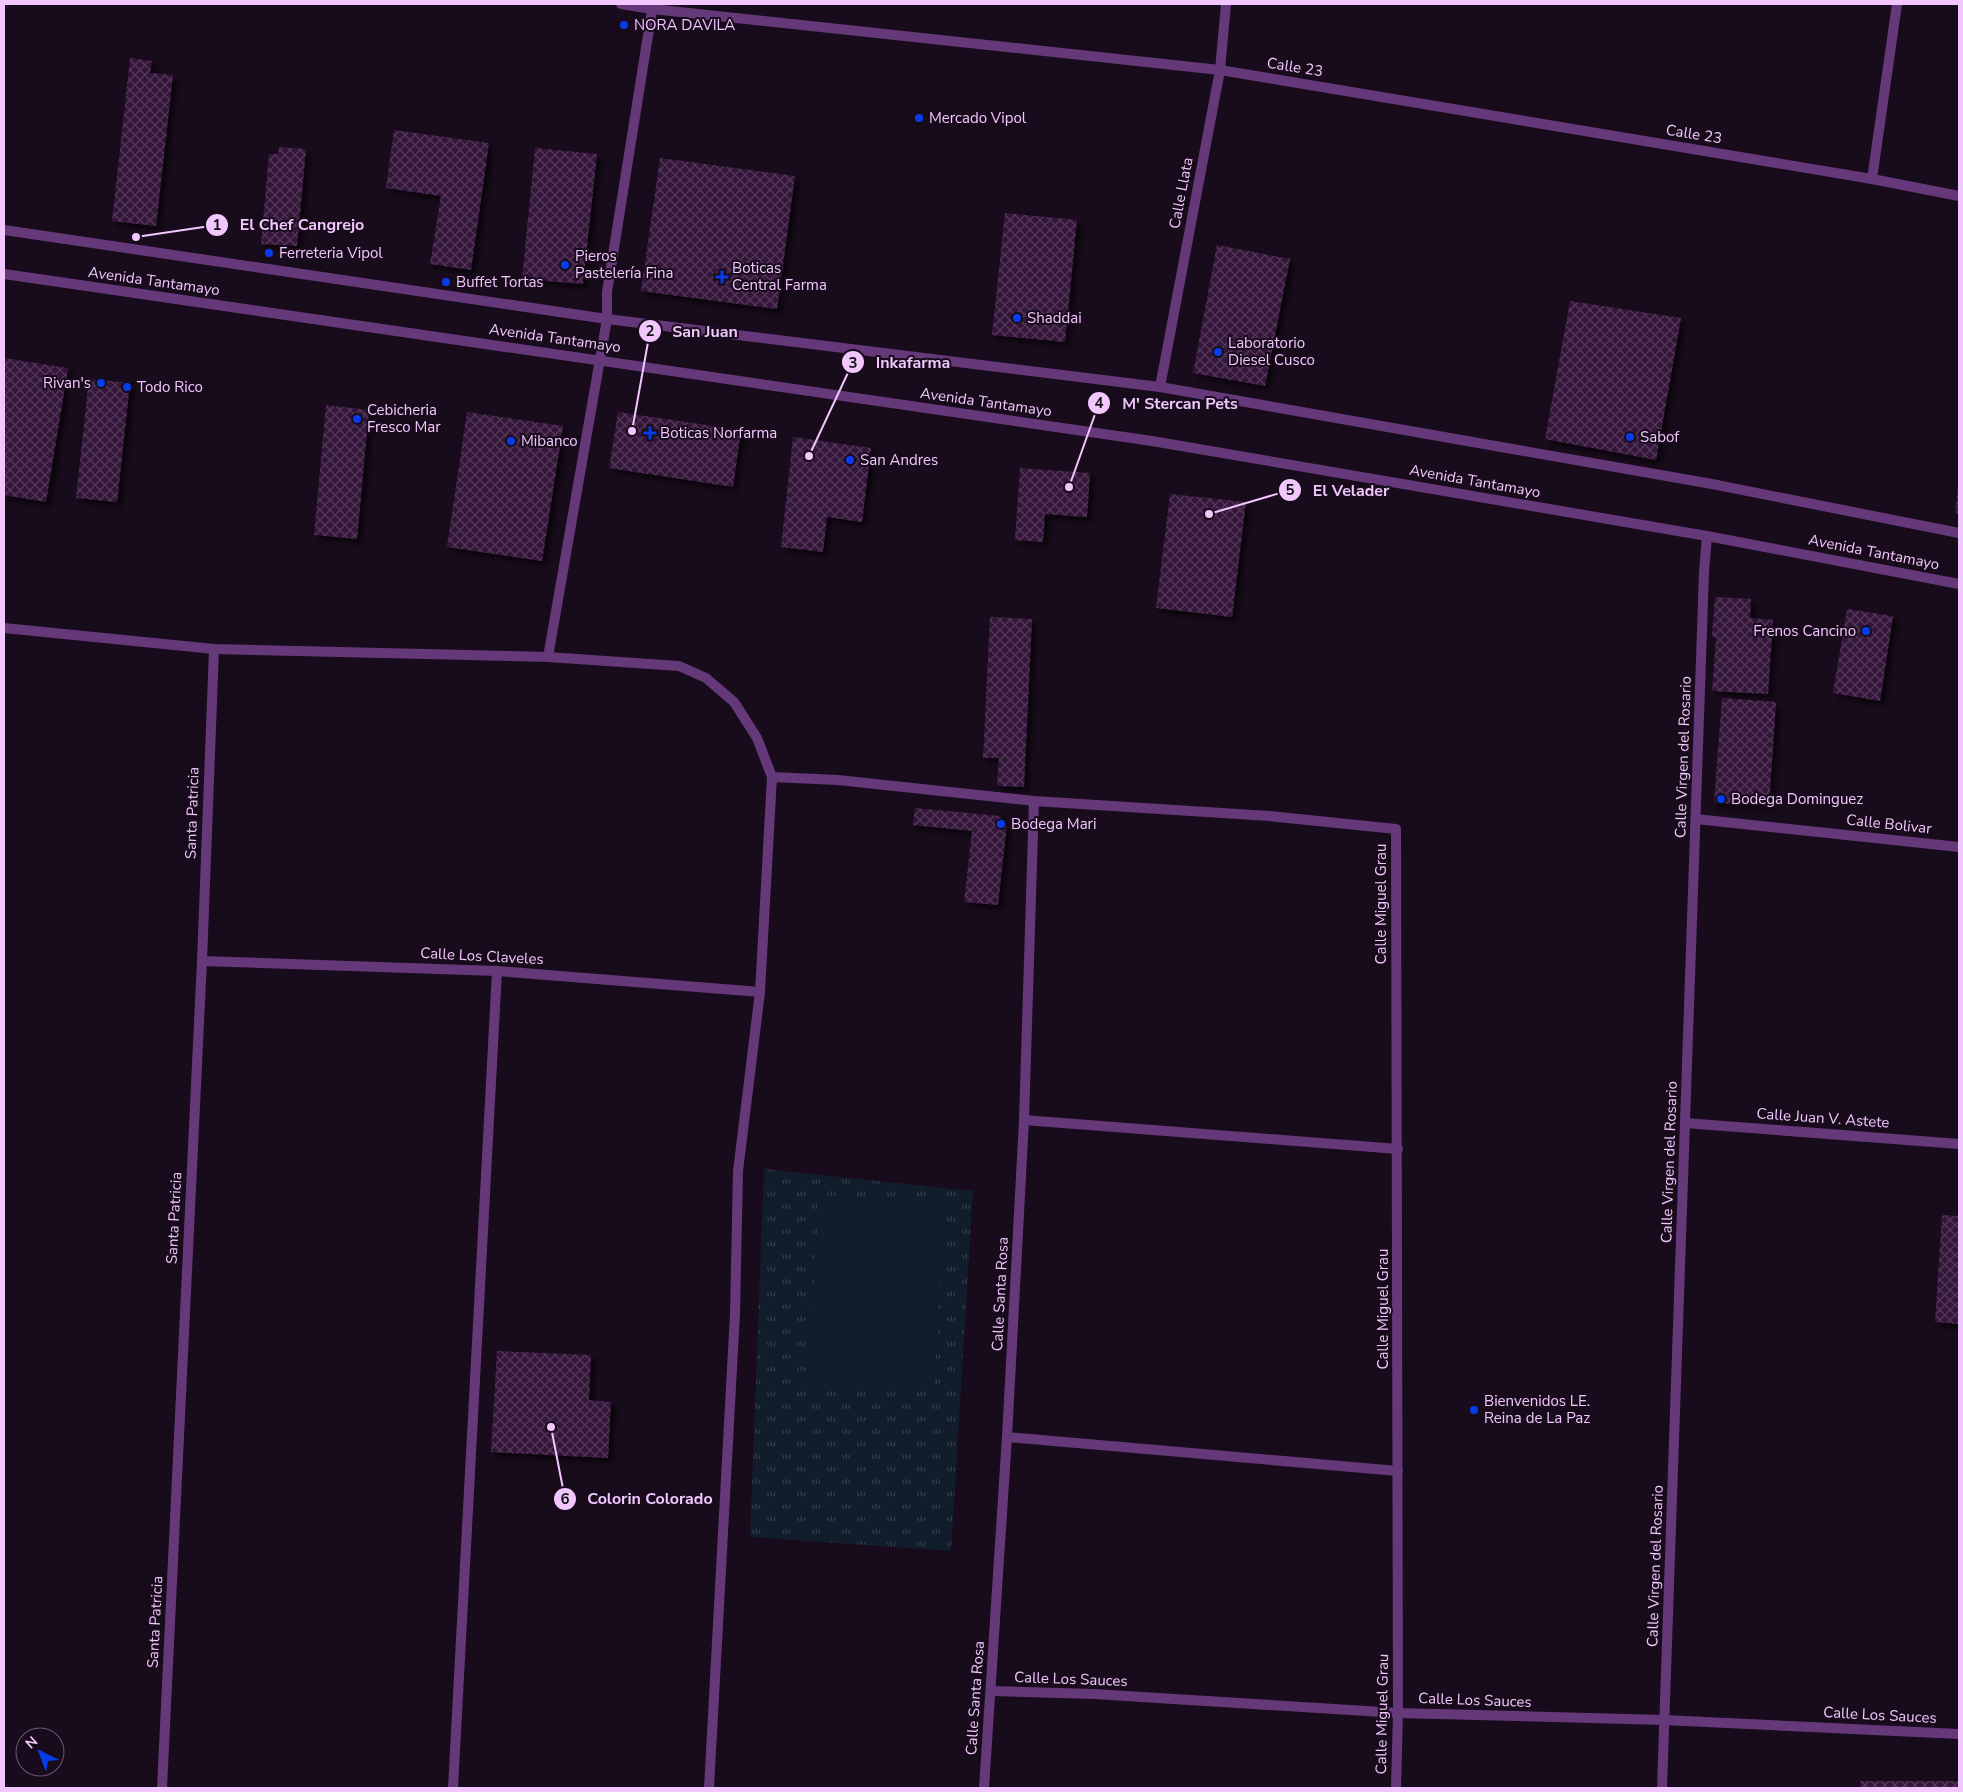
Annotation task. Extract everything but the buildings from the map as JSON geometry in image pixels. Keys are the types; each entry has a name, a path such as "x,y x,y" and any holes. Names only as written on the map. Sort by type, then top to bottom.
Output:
{"street":[{"name":"Calle 23","path":"621,4 1220,70 1872,179 1959,196"},
{"name":"Calle Llata","path":"1160,387 1220,70 1226,4"},
{"path":"1872,179 1897,4"},
{"path":"548,657 608,319 607,292 652,6"},
{"name":"Avenida Tantamayo","path":"4,230 608,319 1160,387 1712,484 1959,533"},
{"name":"Avenida Tantamayo","path":"4,274 1152,441 1707,536 1959,584"},
{"name":"Calle Virgen del Rosario","path":"1662,1788 1704,572 1707,536"},
{"path":"4,628 214,649 548,657 679,666 706,678 734,702 757,738 772,777 760,992 738,1171 735,1314 710,1788"},
{"name":"Santa Patricia","path":"162,1788 202,961 214,649"},
{"path":"772,777 838,780 1034,801"},
{"name":"Calle Miguel Grau","path":"1034,801 1269,816 1396,830 1398,1150 1398,1713 1396,1788"},
{"name":"Calle Santa Rosa","path":"984,1788 1007,1437 1024,1120 1034,801"},
{"name":"Calle Bolivar","path":"1696,819 1959,846"},
{"name":"Calle Los Claveles","path":"202,961 497,971 760,992"},
{"path":"453,1788 497,971"},
{"path":"1024,1120 1398,1150"},
{"name":"Calle Juan V. Astete","path":"1685,1123 1959,1144"},
{"path":"1007,1437 1398,1471"},
{"name":"Calle Los Sauces","path":"991,1692 1094,1694 1398,1713 1664,1720 1959,1734"}],"green space":[{"path":"764,1169 973,1191 951,1551 750,1537"},
{"path":"819,1195 944,1202 934,1391 808,1385"}],"place":[{"name":"NORA DAVILA","path":"624,25"},
{"name":"Mercado Vipol","path":"919,118"},
{"name":"El Chef Cangrejo","path":"136,237"},
{"name":"Ferreteria Vipol","path":"269,253"},
{"name":"Pieros Pastelería Fina","path":"565,265"},
{"name":"Boticas Central Farma","path":"722,277"},
{"name":"Buffet Tortas","path":"446,282"},
{"name":"Shaddai","path":"1017,318"},
{"name":"Laboratorio Diesel Cusco","path":"1218,352"},
{"name":"Rivan's","path":"101,383"},
{"name":"Todo Rico","path":"127,387"},
{"name":"Cebicheria Fresco Mar","path":"357,419"},
{"name":"San Juan","path":"632,431"},
{"name":"Boticas Norfarma","path":"650,433"},
{"name":"Sabof","path":"1630,437"},
{"name":"Mibanco","path":"511,441"},
{"name":"Inkafarma","path":"809,456"},
{"name":"San Andres","path":"850,460"},
{"name":"M' Stercan Pets","path":"1069,487"},
{"name":"El Velader","path":"1209,514"},
{"name":"Frenos Cancino","path":"1866,631"},
{"name":"Bodega Dominguez","path":"1721,799"},
{"name":"Bodega Mari","path":"1001,824"},
{"name":"Bienvenidos LE. Reina de La Paz","path":"1474,1410"},
{"name":"Colorin Colorado","path":"551,1427"}]}
